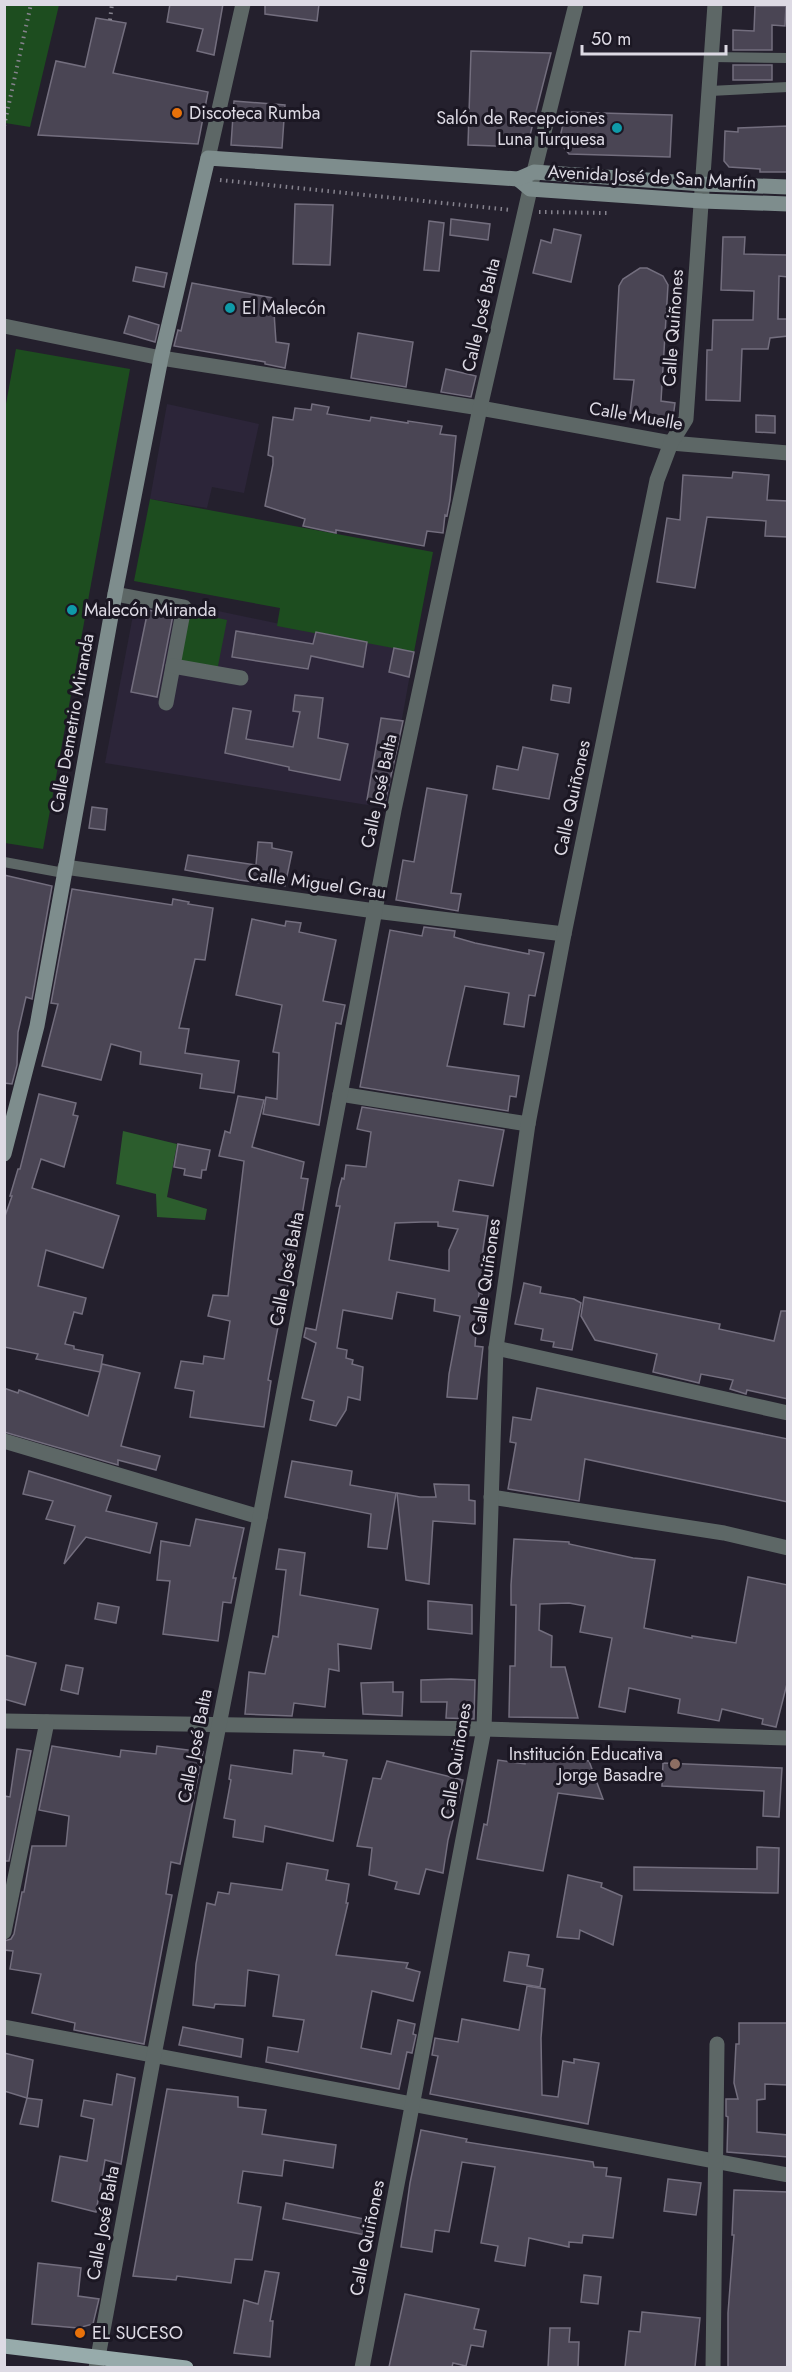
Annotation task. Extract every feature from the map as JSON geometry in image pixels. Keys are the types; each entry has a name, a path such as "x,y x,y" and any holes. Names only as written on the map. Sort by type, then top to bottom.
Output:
{"main road":[{"name":"Calle Demetrio Miranda","path":"4,1154 37,1026 115,594 161,357 208,158"},
{"name":"Avenida José de San Martín","path":"208,158 518,179 534,172 703,184 788,186"},
{"name":"Avenida José de San Martín","path":"518,179 530,189 702,201 788,204"},
{"path":"4,2346 97,2363 186,2367"}],"street":[{"path":"208,158 243,4"},
{"name":"Calle José Balta","path":"97,2363 154,2055 260,1517 396,799 480,408 534,172 576,4"},
{"name":"Calle Quiñones","path":"362,2367 484,1729 496,1348 528,1124 564,934 657,480 671,444 686,419 715,4"},
{"name":"Calle Muelle","path":"4,326 161,357 480,408 671,444 788,453"},
{"path":"115,594 184,608 166,703"},
{"path":"173,666 241,678"},
{"name":"Calle Miguel Grau","path":"65,870 564,934"},
{"path":"340,1094 528,1124"},
{"path":"496,1348 788,1413"},
{"path":"4,1441 260,1517"},
{"path":"491,1497 712,1532 788,1548"},
{"path":"4,1720 788,1737"},
{"path":"4,1932 47,1722"},
{"path":"4,2027 788,2175"},
{"path":"713,2367 717,2044"}],"lane":[{"path":"712,57 788,58"},
{"path":"710,91 788,87"},
{"path":"4,862 65,870"}],"path":[{"path":"4,126 31,4"},
{"path":"110,20 112,4"},
{"path":"204,178 525,212 607,213"}],"shaded area":[{"path":"167,404 259,424 244,493 212,487 207,508 150,499"},
{"path":"137,594 414,652 386,808 105,763"}],"green space":[{"path":"4,5 59,5 30,127 5,123"},
{"path":"16,349 130,369 43,849 5,843 4,415"},
{"path":"150,499 433,552 414,652 277,626 280,608 134,581"},
{"path":"186,611 227,620 217,671 175,664"},
{"path":"123,1131 177,1144 167,1197 207,1209 205,1220 157,1217 156,1194 116,1184"}],"building":[{"path":"170,4 223,4 214,55 197,51 203,29 167,22"},
{"path":"265,4 319,4 317,21 265,14"},
{"path":"755,6 786,6 785,26 772,25 772,50 733,50 733,30 754,31"},
{"path":"96,18 126,23 113,73 208,92 198,144 38,135 56,61 85,67"},
{"path":"471,51 551,53 527,147 468,145"},
{"path":"733,65 772,65 772,80 733,80"},
{"path":"234,101 285,105 282,148 231,145"},
{"name":"Salón de Recepciones Luna Turquesa","path":"566,112 672,115 670,157 569,154 559,141"},
{"path":"788,126 788,172 760,172 760,169 729,167 724,161 725,131 738,132 738,128"},
{"path":"295,204 333,205 330,265 293,264"},
{"path":"451,219 490,224 488,240 450,235"},
{"path":"429,221 444,223 439,271 424,270"},
{"path":"554,229 581,235 571,282 533,273 541,240 551,243"},
{"path":"723,237 745,237 744,254 788,255 788,277 779,276 778,319 788,319 788,336 770,338 768,349 742,349 740,401 706,400 707,350 712,350 713,320 753,320 754,291 721,290"},
{"path":"136,267 167,273 164,287 133,281"},
{"path":"640,268 647,268 663,276 668,285 661,401 675,403 673,418 630,413 634,380 614,379 619,286 623,279"},
{"path":"192,283 273,298 276,342 289,344 285,368 265,364 265,362 174,346 178,330 181,331"},
{"path":"129,316 159,325 155,342 124,333"},
{"path":"358,333 413,342 406,387 351,378"},
{"path":"446,369 476,376 471,397 441,392"},
{"path":"312,404 329,407 327,414 370,421 371,417 442,426 440,434 456,436 450,500 443,533 427,531 424,546 336,530 336,533 303,526 305,519 265,506 273,464 273,457 268,455 273,417 293,420 295,408 311,410"},
{"path":"756,415 775,416 775,433 756,432"},
{"path":"733,472 769,475 767,500 788,501 788,537 765,536 766,521 707,517 695,588 657,582 667,518 680,520 683,475 732,478"},
{"path":"148,610 173,615 157,697 131,692"},
{"path":"236,631 313,644 316,632 367,642 363,667 311,656 308,669 232,657"},
{"path":"394,648 414,652 409,677 389,672"},
{"path":"553,685 571,688 569,703 551,700"},
{"path":"295,695 323,698 318,738 348,744 340,780 289,770 289,767 225,753 233,708 251,711 246,739 293,747 300,712 293,711"},
{"path":"381,718 403,721 385,803 367,800"},
{"path":"523,747 558,754 549,799 493,789 497,766 518,770"},
{"path":"427,788 467,795 451,893 461,894 458,911 396,900 403,860 414,862"},
{"path":"92,807 107,809 105,830 89,828"},
{"path":"258,842 272,843 272,848 292,852 285,886 185,870 188,855 256,865"},
{"path":"4,875 52,886 32,999 26,997 18,1032 17,1065 12,1084 4,1083"},
{"path":"72,889 172,905 173,899 213,908 205,960 195,959 179,1028 189,1029 185,1053 239,1061 234,1093 200,1088 202,1074 140,1064 141,1052 111,1044 101,1080 42,1066 58,1004 51,1003"},
{"path":"252,919 285,926 286,921 301,923 299,932 336,940 323,1001 345,1005 341,1024 336,1023 319,1125 263,1114 266,1097 277,1099 279,1053 273,1052 282,1005 236,995"},
{"path":"424,927 455,931 454,937 475,943 529,954 529,950 544,953 535,996 529,995 524,1027 504,1024 509,993 465,986 447,1066 519,1076 516,1097 510,1096 508,1111 360,1087 390,930 422,936"},
{"path":"39,1094 76,1103 73,1115 78,1116 64,1167 41,1159 32,1188 119,1216 103,1268 46,1250 38,1286 86,1298 82,1314 74,1312 65,1344 74,1346 74,1349 103,1355 100,1372 36,1359 38,1354 4,1347 4,1219 18,1169 20,1169"},
{"path":"238,1096 264,1100 252,1147 304,1162 301,1178 308,1179 295,1258 281,1311 268,1380 271,1381 264,1427 190,1417 194,1391 175,1388 181,1361 203,1364 204,1356 224,1359 230,1321 208,1316 213,1295 228,1296 244,1161 219,1156 225,1131 230,1133"},
{"path":"362,1107 504,1130 493,1186 459,1180 453,1211 488,1216 475,1346 483,1347 477,1399 447,1397 460,1316 434,1311 435,1299 397,1292 392,1319 343,1310 337,1348 347,1350 346,1358 353,1360 352,1364 363,1367 360,1400 348,1397 346,1410 336,1426 310,1420 314,1401 302,1398 316,1343 304,1337 306,1328 316,1330 340,1206 336,1206 339,1189 342,1178 344,1179 346,1165 366,1167 371,1132 357,1129","holes":["438,1222 438,1226 458,1229 449,1250 449,1271 389,1260 395,1223"]},
{"path":"178,1144 210,1150 206,1170 202,1170 201,1178 184,1175 185,1169 174,1167"},
{"path":"524,1283 541,1287 540,1293 574,1299 581,1303 572,1350 553,1347 554,1342 541,1340 543,1329 515,1324"},
{"path":"584,1297 720,1324 719,1329 774,1341 781,1311 788,1311 788,1399 747,1390 746,1394 730,1389 733,1380 701,1374 699,1383 653,1372 657,1354 595,1340 581,1316"},
{"path":"102,1364 140,1373 121,1446 160,1456 156,1470 118,1460 118,1465 4,1432 4,1388 18,1393 19,1390 88,1416"},
{"path":"537,1388 788,1439 788,1502 585,1459 579,1501 508,1489 516,1443 510,1442 513,1417 531,1420"},
{"path":"292,1461 352,1471 350,1485 396,1493 387,1549 368,1547 371,1514 285,1497"},
{"path":"29,1471 111,1496 106,1511 157,1523 150,1553 86,1537 64,1564 75,1526 46,1519 53,1501 23,1494"},
{"path":"434,1484 469,1485 469,1500 475,1501 475,1524 433,1521 429,1584 406,1580 397,1493 436,1497"},
{"path":"196,1519 244,1528 233,1578 236,1578 231,1603 223,1602 218,1641 163,1634 170,1581 157,1580 161,1541 190,1546"},
{"path":"514,1539 569,1542 569,1544 633,1558 655,1560 644,1628 692,1638 692,1636 736,1643 748,1577 788,1585 788,1680 776,1727 762,1724 763,1719 722,1709 719,1721 678,1713 680,1699 629,1688 625,1712 599,1707 612,1638 580,1632 585,1606 569,1603 540,1604 539,1630 552,1636 551,1667 565,1667 578,1718 509,1717 510,1666 515,1666 516,1605 511,1605"},
{"path":"279,1549 305,1553 300,1595 378,1609 371,1649 338,1644 339,1671 329,1669 325,1707 294,1703 292,1716 245,1714 249,1672 265,1674 273,1636 278,1637 286,1570 276,1569"},
{"path":"428,1601 472,1605 472,1634 428,1629"},
{"path":"98,1603 119,1607 116,1623 95,1619"},
{"path":"4,1655 36,1663 25,1705 4,1699"},
{"path":"66,1665 83,1668 78,1694 61,1690"},
{"path":"421,1680 475,1680 474,1719 446,1718 447,1702 421,1702"},
{"path":"393,1682 393,1692 403,1692 402,1716 363,1714 361,1683"},
{"path":"52,1746 120,1757 121,1750 156,1754 157,1746 203,1752 180,1864 171,1862 166,1894 172,1895 144,2044 74,2030 75,2023 32,2013 41,1974 10,1969 13,1951 4,1950 4,1941 11,1939 14,1934 32,1846 66,1846 69,1816 39,1810"},
{"path":"17,1749 31,1751 9,1861 4,1861 4,1796 10,1797"},
{"path":"294,1750 324,1753 323,1756 347,1760 333,1841 265,1826 263,1842 233,1837 235,1820 224,1818 231,1780 229,1779 231,1765 292,1774"},
{"path":"526,1754 589,1761 603,1799 558,1793 543,1871 477,1859 484,1824 487,1825 498,1760 525,1764"},
{"path":"387,1761 463,1780 448,1840 443,1873 426,1869 419,1894 395,1889 397,1882 369,1875 372,1848 357,1846 373,1778 381,1779"},
{"path":"663,1763 782,1768 779,1817 763,1816 764,1791 662,1786"},
{"path":"757,1847 779,1848 778,1893 634,1890 634,1867 757,1869"},
{"path":"287,1863 328,1870 326,1880 349,1884 346,1903 348,1903 336,1955 408,1963 406,1968 420,1972 413,2001 372,1991 361,2048 391,2054 398,2020 415,2024 413,2034 416,2035 412,2053 407,2052 399,2089 266,2062 268,2047 298,2052 304,2020 273,2016 279,1975 248,1970 245,2006 215,2004 214,2008 193,2005 196,1964 207,1903 215,1905 218,1892 229,1894 231,1883 282,1890"},
{"path":"568,1875 602,1883 601,1887 622,1896 613,1945 580,1930 579,1939 557,1937"},
{"path":"509,1952 529,1955 527,1966 543,1969 540,1987 504,1981"},
{"path":"527,1986 545,1989 541,2038 542,2095 558,2097 563,2061 574,2063 574,2059 599,2063 588,2124 430,2094 438,2056 432,2055 435,2038 458,2042 462,2019 519,2030"},
{"path":"739,2023 788,2023 788,2085 765,2084 765,2099 757,2100 757,2132 788,2135 788,2157 727,2152 726,2099 738,2099 734,2083"},
{"path":"183,2027 243,2039 241,2057 179,2045"},
{"path":"4,2053 33,2060 27,2098 4,2091"},
{"path":"117,2074 135,2078 121,2164 105,2160 96,2212 52,2201 60,2156 87,2161 94,2119 81,2116 84,2100 112,2105"},
{"path":"167,2089 238,2097 238,2107 266,2110 262,2134 336,2145 333,2168 284,2160 282,2176 243,2171 238,2203 261,2207 252,2260 235,2259 231,2283 177,2276 176,2280 133,2276"},
{"path":"27,2098 42,2100 38,2127 20,2124"},
{"path":"421,2130 467,2139 466,2142 593,2162 594,2167 607,2168 606,2176 621,2178 613,2238 583,2235 582,2243 569,2242 569,2247 529,2238 525,2266 495,2261 498,2246 481,2243 495,2167 462,2162 449,2232 435,2230 432,2252 401,2247 410,2183"},
{"path":"668,2179 701,2183 696,2215 664,2211"},
{"path":"734,2190 788,2192 788,2367 728,2367 728,2313 734,2235 732,2235"},
{"path":"286,2203 374,2221 371,2236 283,2219"},
{"path":"38,2263 81,2268 78,2296 99,2299 93,2324 78,2328 32,2324"},
{"path":"265,2271 279,2273 270,2321 273,2321 270,2357 234,2353 244,2300 258,2304"},
{"path":"584,2275 601,2277 598,2304 581,2302"},
{"path":"405,2294 479,2309 474,2329 486,2331 483,2347 471,2345 466,2366 453,2363 452,2367 389,2367"},
{"path":"642,2312 700,2318 695,2367 625,2367 629,2331 640,2332"},
{"path":"550,2328 570,2328 569,2342 579,2342 578,2367 548,2367"}],"place":[{"name":"Discoteca Rumba","path":"177,113"},
{"name":"Salón de Recepciones Luna Turquesa","path":"617,128"},
{"name":"El Malecón","path":"230,308"},
{"name":"Malecón Miranda","path":"72,610"},
{"name":"Institución Educativa Jorge Basadre","path":"675,1764"},
{"name":"EL SUCESO","path":"80,2333"}]}
